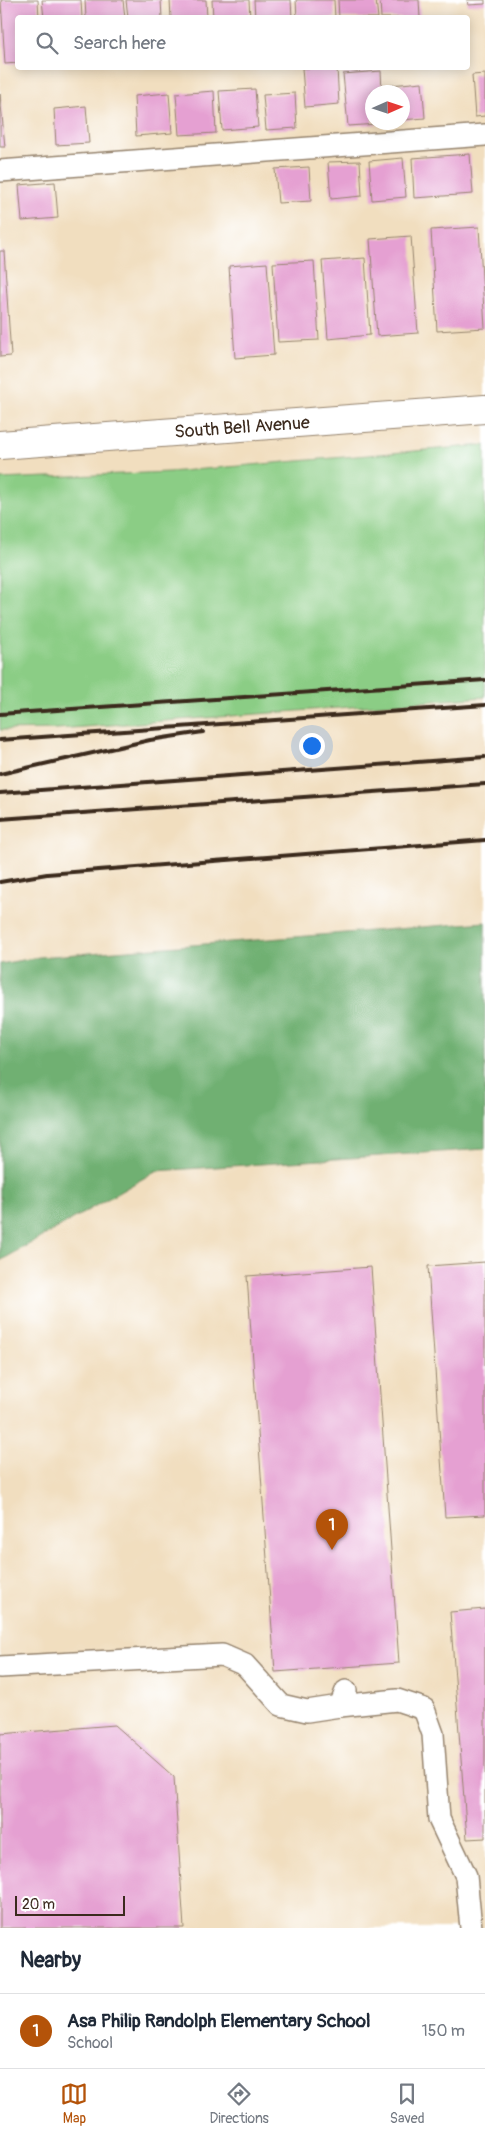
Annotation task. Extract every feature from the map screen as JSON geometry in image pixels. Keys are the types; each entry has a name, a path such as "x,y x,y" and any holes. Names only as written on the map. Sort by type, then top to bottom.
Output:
{"street":[{"name":"South Bell Avenue","path":"0,445 485,409"}],"lane":[{"path":"0,171 485,135"},
{"path":"0,1668 222,1655 246,1665 281,1706 308,1711 343,1698 397,1700 424,1709 434,1734 438,1819 466,1876 471,1928"}],"green space":[{"path":"485,445 485,697 57,729 0,730 0,479 169,472"},
{"path":"485,922 485,1149 156,1171 0,1261 0,964 39,957"}],"building":[{"path":"1,0 38,0 39,15 15,15 15,63 5,64"},
{"path":"42,0 81,0 82,15 44,15"},
{"path":"85,0 123,0 125,15 86,15"},
{"path":"126,0 161,0 162,15 128,15"},
{"path":"170,0 206,0 207,15 171,15"},
{"path":"212,0 249,0 250,15 213,15"},
{"path":"254,0 291,0 292,15 255,15"},
{"path":"296,0 334,0 335,15 297,15"},
{"path":"338,0 376,0 378,15 339,15"},
{"path":"380,0 419,0 420,15 381,15"},
{"path":"467,0 485,0 485,4 468,5"},
{"path":"302,70 337,70 339,104 305,107"},
{"path":"381,71 382,85 365,85 365,125 348,126 343,74"},
{"path":"485,74 485,116 475,117 472,75"},
{"path":"422,82 425,118 410,119 410,85 391,85"},
{"path":"255,89 258,127 222,130 219,91"},
{"path":"214,91 216,133 179,135 176,94"},
{"path":"169,93 172,133 136,136 134,96"},
{"path":"295,93 297,128 266,130 263,95"},
{"path":"0,94 5,147 0,147"},
{"path":"86,106 89,143 56,145 54,109"},
{"path":"470,154 473,194 414,198 412,158"},
{"path":"403,158 406,197 372,200 369,161"},
{"path":"360,161 362,196 331,199 328,162"},
{"path":"309,167 311,201 278,203 275,169"},
{"path":"55,182 58,218 22,221 19,185"},
{"path":"479,227 485,328 437,331 431,230"},
{"path":"411,236 418,333 377,336 370,239"},
{"path":"0,251 4,251 11,356 0,357"},
{"path":"365,258 370,335 328,339 322,261"},
{"path":"314,261 319,340 278,342 273,263"},
{"path":"267,263 274,355 235,358 229,266"},
{"path":"485,1262 485,1515 445,1517 428,1266"},
{"path":"371,1267 399,1663 275,1672 247,1276"},
{"path":"485,1609 485,1838 467,1839 450,1612"},
{"path":"115,1725 174,1777 184,1928 0,1928 0,1734"}],"railway":[{"path":"0,714 485,680"},
{"path":"0,740 485,705"},
{"path":"0,774 150,740 203,732"},
{"path":"0,793 485,757"},
{"path":"0,819 485,784"},
{"path":"0,882 47,874 485,840"}],"place":[{"name":"Asa Philip Randolph Elementary School","path":"332,1550"}]}
